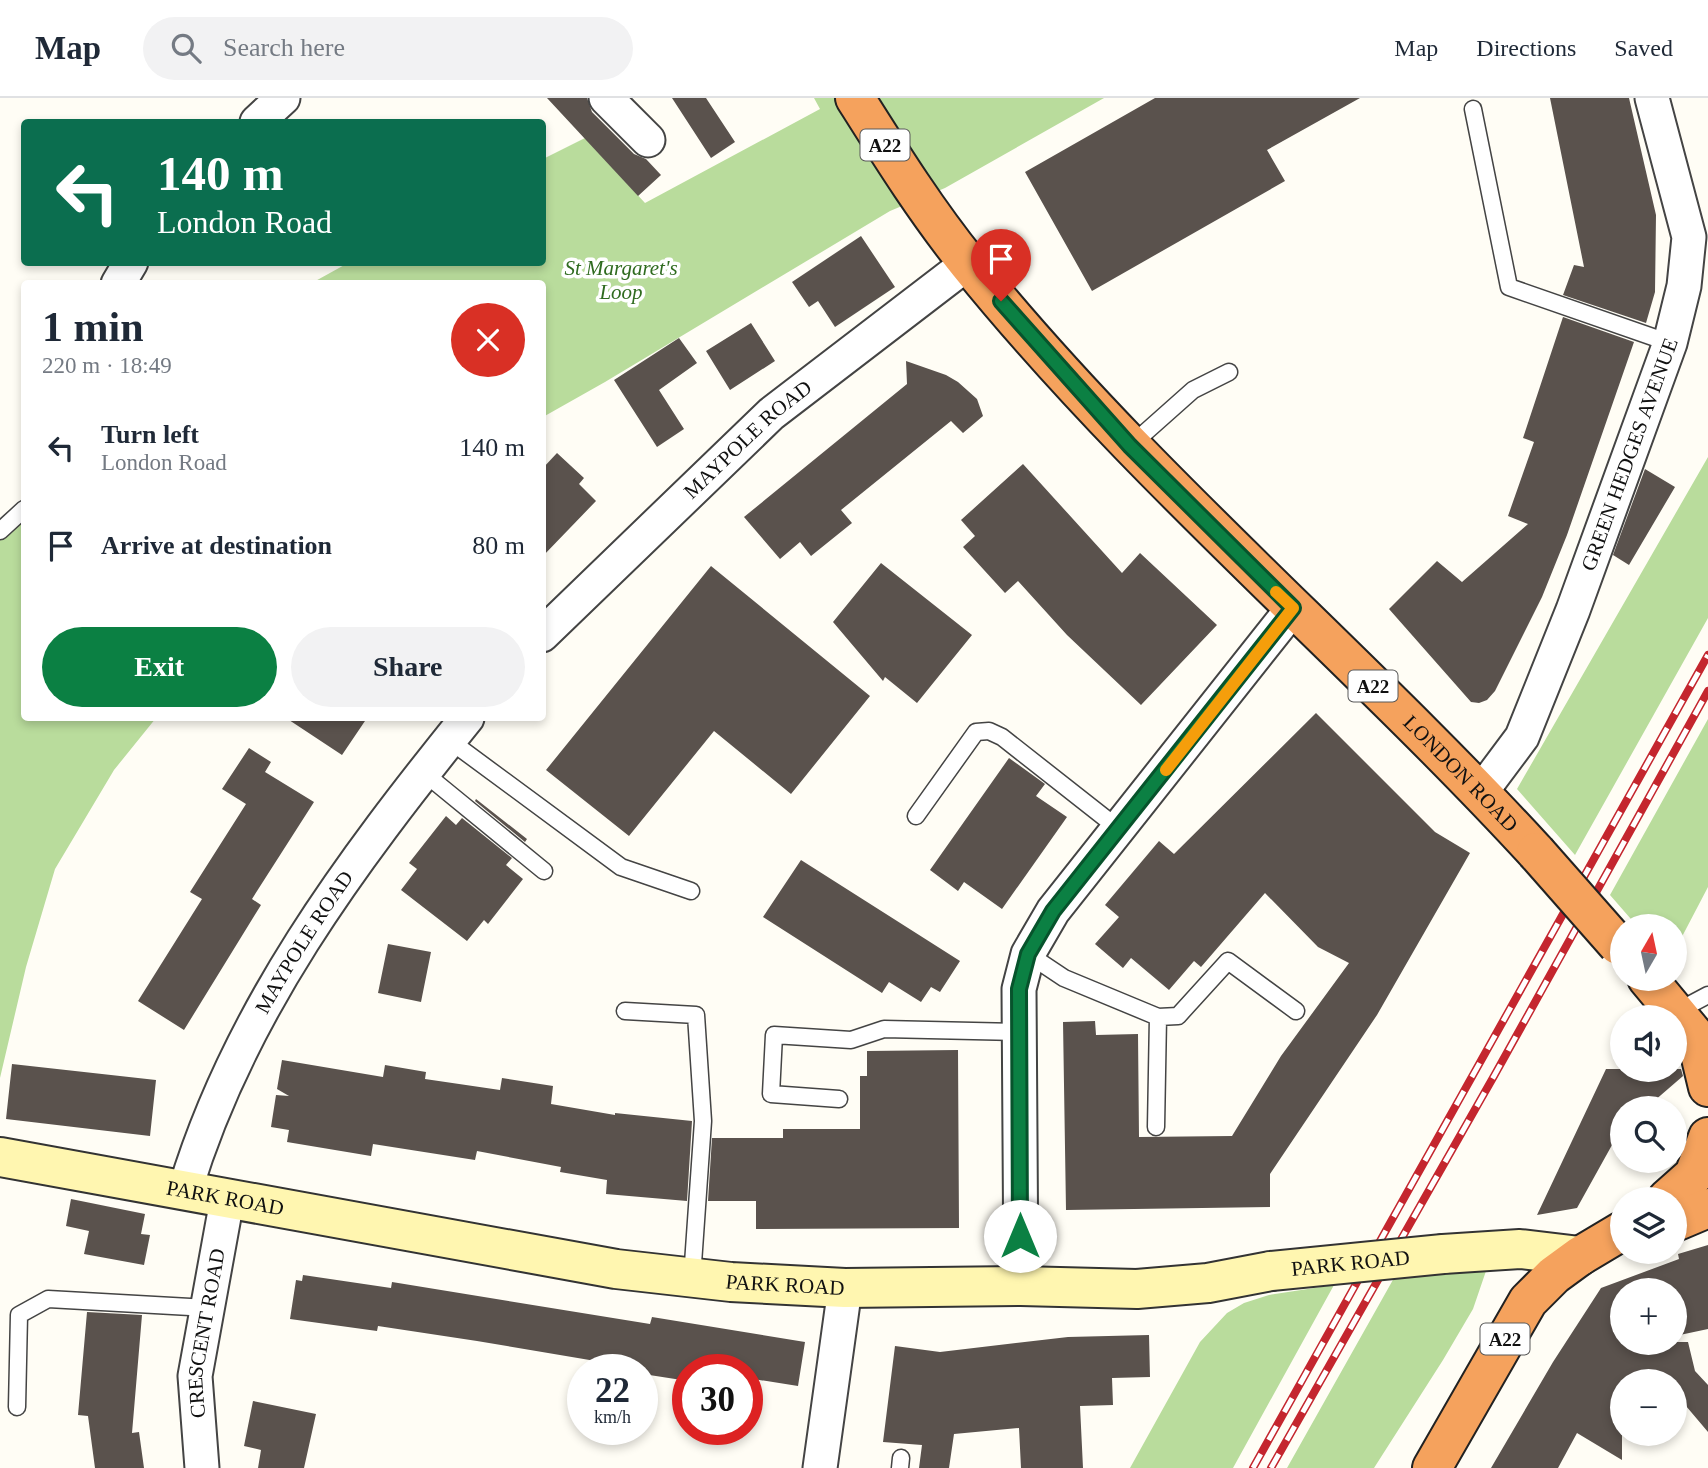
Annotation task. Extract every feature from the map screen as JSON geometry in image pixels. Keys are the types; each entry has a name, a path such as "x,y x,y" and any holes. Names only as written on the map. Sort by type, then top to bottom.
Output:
{"highway":[{"name":"LONDON ROAD","path":"855,98 915,193 968,263 1130,446 1481,792 1610,936"},
{"path":"1661,991 1697,1023 1708,1087"},
{"path":"1694,1188 1708,1137"},
{"name":"A22","path":"1432,1468 1528,1301 1554,1275 1609,1241"}],"street":[{"path":"260,119 282,98"},
{"path":"606,98 648,140"},
{"name":"GREEN HEDGES AVENUE","path":"1481,792 1522,737 1573,610 1670,343 1684,286 1689,237 1652,98"},
{"name":"MAYPOLE ROAD","path":"546,631 771,414 968,263"},
{"path":"1021,1286 1019,989 1028,954 1053,911 1293,608"},
{"name":"MAYPOLE ROAD","path":"185,1190 205,1130 232,1066 298,946 329,899 458,729"},
{"name":"PARK ROAD","path":"0,1157 617,1269 692,1279 845,1288 1021,1286 1137,1289 1208,1283 1271,1271 1609,1241"},
{"name":"CRESCENT ROAD","path":"202,1468 195,1376 227,1200"},
{"path":"820,1468 845,1288"}],"lane":[{"path":"1473,109 1509,287 1670,343"},
{"path":"1130,446 1193,390 1229,372"},
{"path":"0,531 21,512"},
{"path":"458,729 621,867 691,891"},
{"path":"916,816 976,732 989,732 1002,737 1119,829"},
{"path":"423,772 544,871"},
{"path":"1028,954 1064,978 1158,1017 1178,1016 1228,961 1296,1011"},
{"path":"625,1011 696,1015 703,1121 692,1279"},
{"path":"1156,1127 1158,1017"},
{"path":"839,1100 771,1094 774,1035 851,1040 884,1029 1019,1032"},
{"path":"17,1408 19,1314 48,1299 208,1308"}],"green space":[{"name":"St Margaret's Loop","path":"814,98 1104,98 945,188 890,211 546,415 546,280 317,280 343,266 546,266 546,158 585,138 645,203 820,109"},
{"path":"1708,457 1708,618 1575,855 1517,789"},
{"path":"21,518 21,721 154,721 114,770 55,869 26,967 0,1078 0,539"},
{"path":"1708,719 1708,887 1687,927 1687,914 1627,914 1610,895"},
{"path":"1446,1271 1486,1271 1473,1309 1374,1468 1287,1468 1394,1278"},
{"path":"1334,1285 1233,1468 1130,1468 1200,1342 1227,1313 1244,1303 1269,1295"}],"building":[{"path":"547,98 587,98 592,112 634,154 646,159 661,175 638,196"},
{"path":"672,98 706,98 735,142 711,158"},
{"path":"1155,98 1360,98 1267,150 1285,181 1092,291 1025,172"},
{"path":"1550,98 1629,98 1656,215 1655,292 1646,323 1563,295 1574,265 1584,267"},
{"path":"861,236 895,287 835,327 818,301 809,307 792,282"},
{"path":"1563,317 1634,342 1567,535 1542,597 1495,691 1487,700 1471,702 1389,609 1437,561 1462,582 1528,524 1508,516 1534,442 1523,438"},
{"path":"751,323 775,361 730,390 706,351"},
{"path":"679,338 697,363 659,390 684,429 657,447 614,380"},
{"path":"906,361 958,382 977,399 983,416 963,433 951,421 841,510 852,523 811,556 800,542 780,559 744,517 907,384"},
{"path":"557,453 584,478 579,484 596,501 546,553 546,465"},
{"path":"1023,464 1122,573 1140,553 1217,625 1141,705 1067,635 1018,581 1005,593 963,547 975,536 961,520"},
{"path":"1645,469 1675,487 1629,565 1613,555"},
{"path":"881,563 972,635 917,703 885,677 883,681 833,622"},
{"path":"711,566 870,696 791,794 714,731 629,836 546,770"},
{"path":"1316,713 1435,832 1470,853 1377,1015 1270,1174 1270,1207 1066,1210 1063,1022 1095,1021 1096,1035 1138,1034 1139,1137 1232,1136 1281,1056 1349,963 1318,947 1265,893 1201,967 1194,961 1169,990 1131,958 1123,968 1095,944 1119,917 1105,905 1159,841 1174,854"},
{"path":"291,721 365,721 342,755"},
{"path":"249,748 271,762 265,772 314,802 252,899 261,905 184,1030 138,1001 202,899 190,892 246,804 222,789"},
{"path":"1009,758 1045,784 1036,796 1067,817 1002,909 964,882 958,891 930,870"},
{"path":"476,799 527,839 525,842 475,801"},
{"path":"446,816 456,825 462,818 512,858 506,865 523,879 488,924 484,920 467,941 401,890 417,869 409,863"},
{"path":"801,860 960,961 940,992 931,987 921,1002 889,982 882,993 763,917"},
{"path":"388,944 431,952 421,1002 378,993"},
{"path":"958,1050 959,1228 756,1229 756,1201 708,1201 712,1138 783,1138 783,1129 860,1129 860,1076 867,1076 867,1051"},
{"path":"282,1060 383,1077 385,1065 426,1072 425,1079 500,1090 502,1078 553,1086 551,1104 615,1115 692,1121 687,1201 606,1194 607,1180 560,1172 561,1167 477,1151 475,1160 373,1144 371,1156 287,1142 289,1130 271,1127 276,1095 289,1096 277,1089"},
{"path":"12,1064 156,1080 150,1136 6,1119"},
{"path":"1606,1069 1610,1069 1610,1082 1676,1082 1660,1096 1610,1096 1610,1149 1577,1208 1537,1215"},
{"path":"71,1199 145,1214 141,1234 150,1235 144,1265 84,1254 89,1231 66,1226"},
{"path":"1708,1245 1708,1329 1687,1333 1687,1278 1628,1278 1666,1264 1687,1264 1687,1251"},
{"path":"303,1275 391,1288 392,1282 650,1324 652,1317 805,1342 798,1386 763,1381 763,1354 672,1354 672,1379 658,1376 658,1354 567,1354 567,1356 378,1326 377,1331 290,1319 296,1280 302,1281"},
{"path":"1610,1285 1610,1355 1687,1355 1688,1342 1695,1371 1708,1385 1708,1432 1687,1407 1687,1369 1610,1369 1610,1446 1622,1446 1622,1460 1577,1433 1558,1468 1491,1468 1553,1362 1601,1288"},
{"path":"87,1312 142,1315 132,1433 139,1432 144,1468 95,1468 88,1416 78,1415"},
{"path":"1149,1335 1150,1377 1112,1378 1113,1405 1080,1406 1083,1468 1021,1468 1019,1428 954,1434 949,1468 919,1468 922,1445 883,1442 895,1346 940,1352 1068,1337"},
{"path":"253,1401 316,1414 304,1468 258,1468 261,1450 244,1446"}],"railway":[{"path":"1253,1468 1708,655"},
{"path":"1271,1468 1494,1076 1708,691"}],"slow traffic":[{"path":"1166,770 1293,608 1276,592"}],"route":[{"path":"1001,301 1130,446 1293,608 1053,911 1028,954 1019,989 1020,1236"}]}
